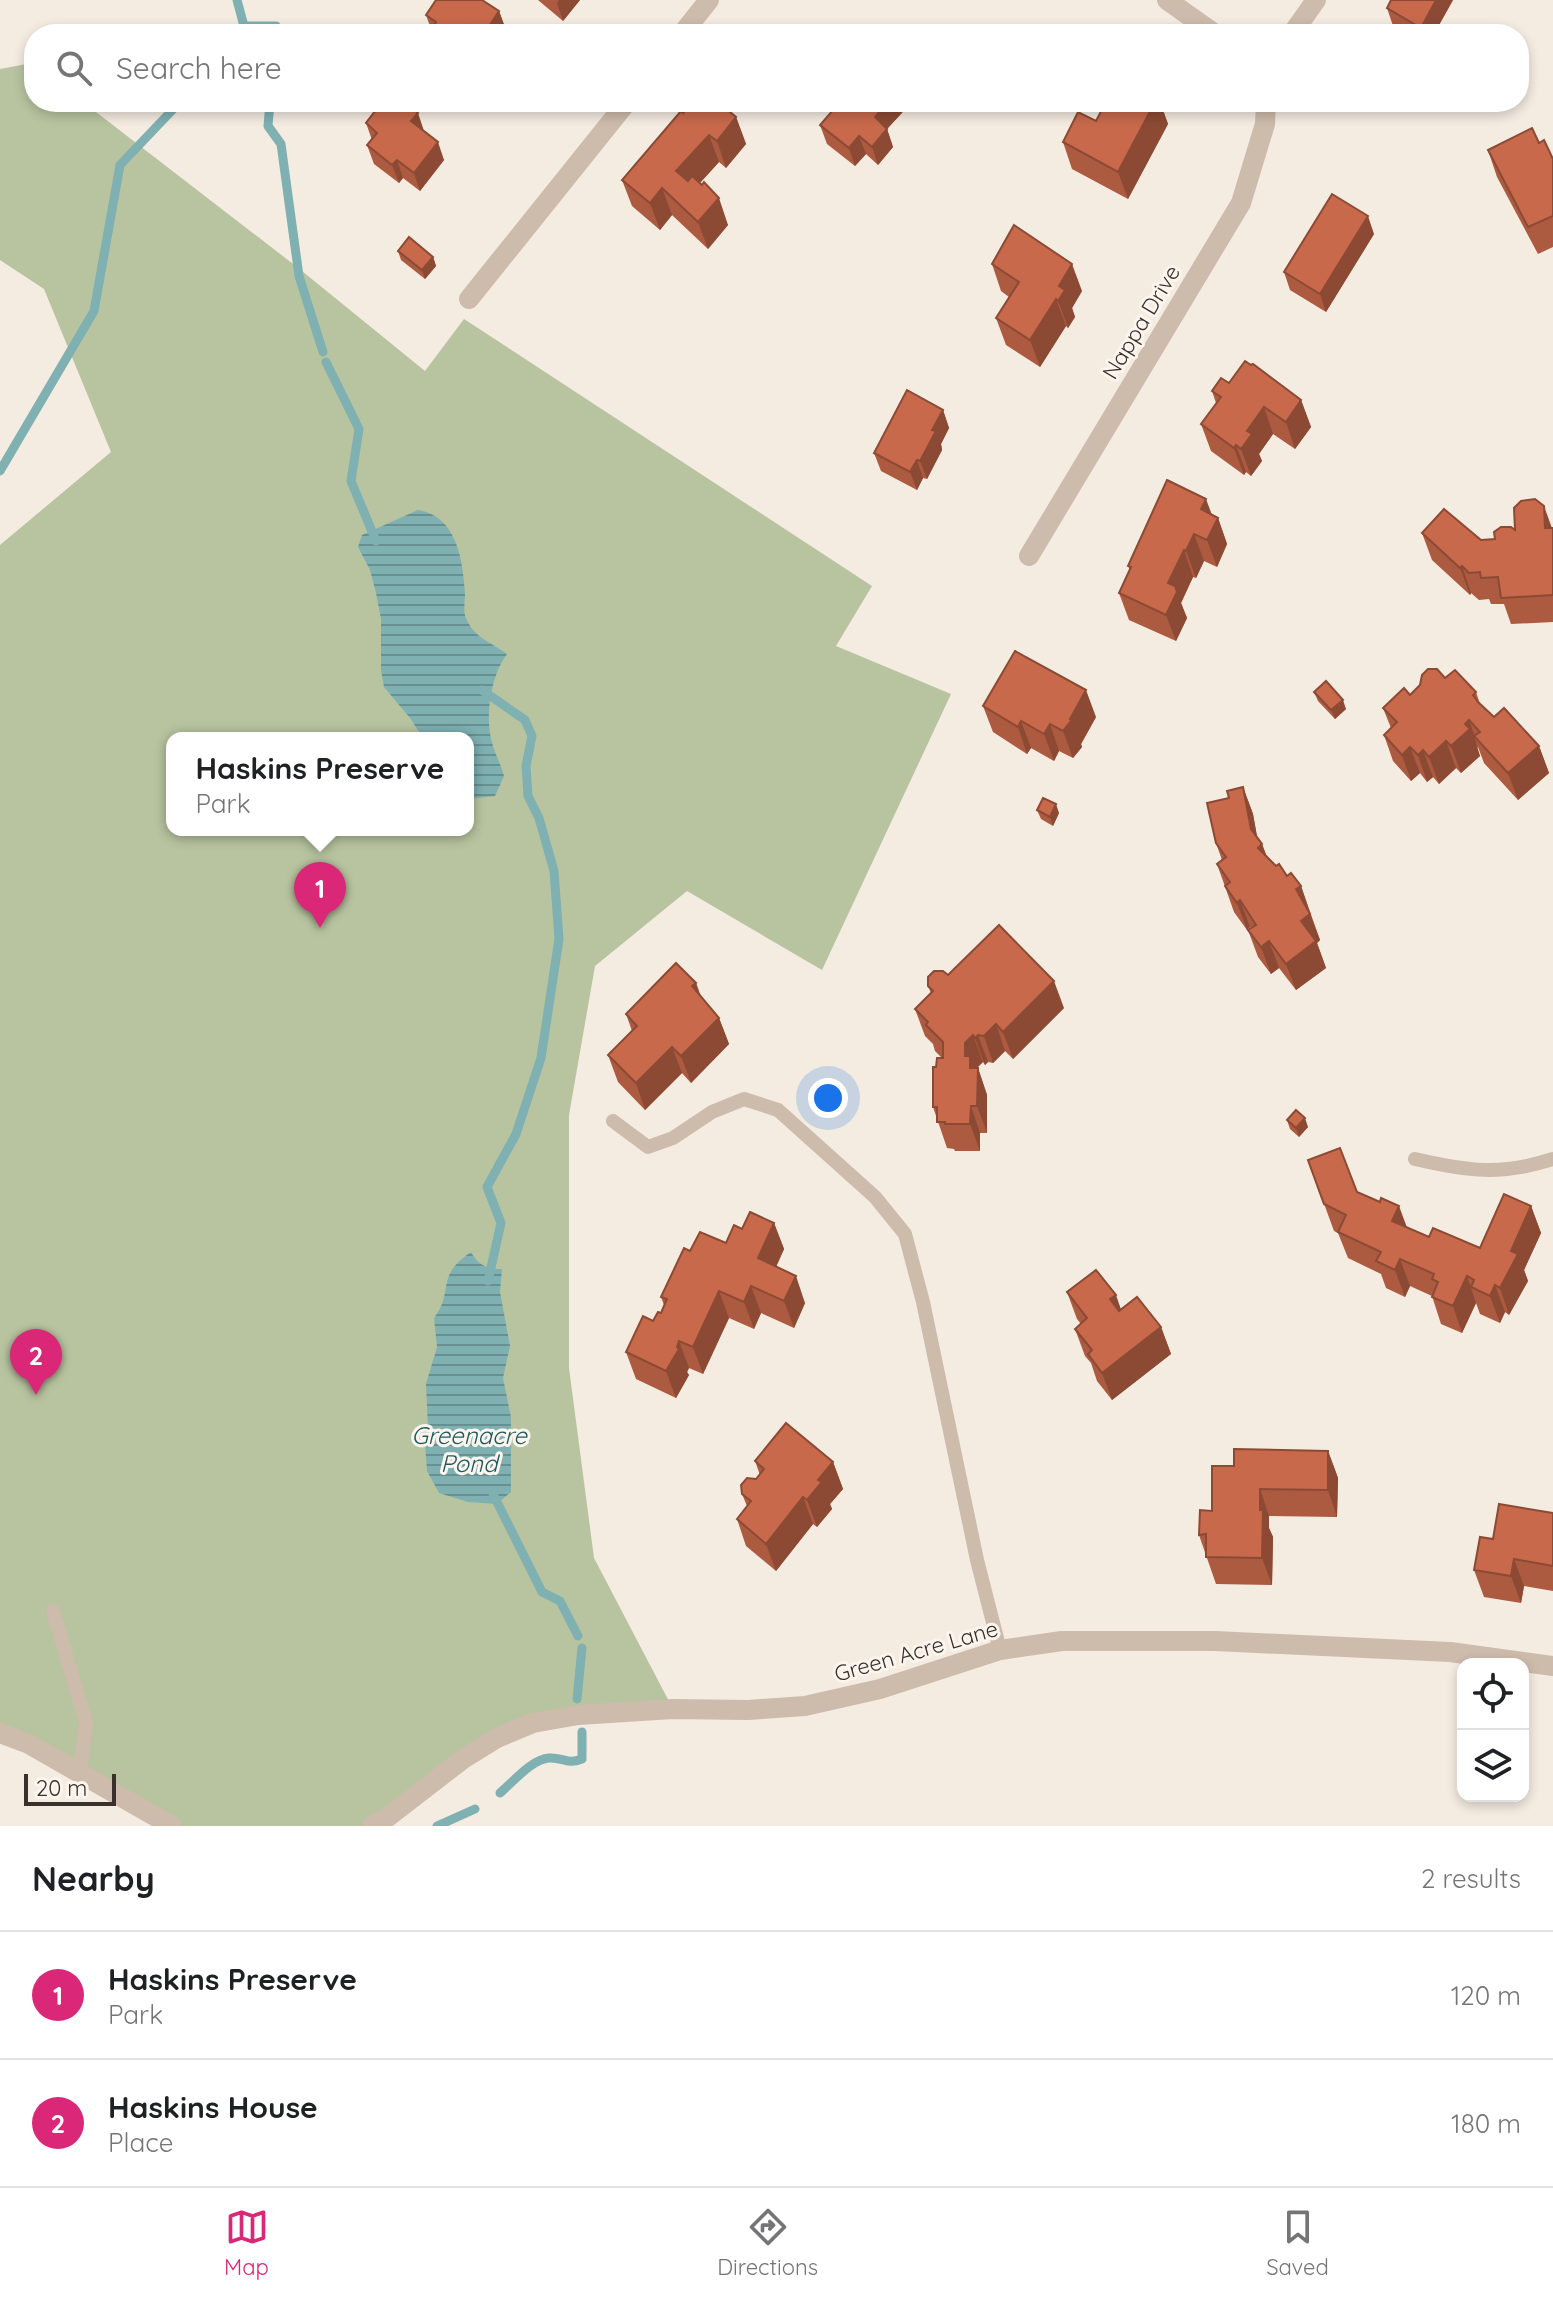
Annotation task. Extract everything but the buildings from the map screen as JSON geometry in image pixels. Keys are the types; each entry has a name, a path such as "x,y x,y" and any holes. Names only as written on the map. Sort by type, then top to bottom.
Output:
{"street":[{"path":"690,24 709,0"},
{"path":"1167,0 1201,24"},
{"path":"1299,24 1316,0"},
{"path":"469,299 619,112"},
{"name":"Nappa Drive","path":"1029,556 1241,203 1265,124 1266,112"},
{"name":"Green Acre Lane","path":"372,1826 463,1759 497,1738 533,1723 578,1715 673,1709 748,1710 805,1706 880,1689 1000,1650 1062,1641 1215,1641 1450,1652 1553,1666"},
{"path":"0,1733 29,1744 80,1771 172,1826"}],"lane":[{"path":"613,1121 648,1147 673,1138 712,1112 744,1099 778,1110 875,1197 905,1234 926,1313 977,1560 1000,1650"},
{"path":"1415,1159 1492,1172 1531,1167 1553,1159"},
{"path":"53,1611 86,1722 80,1771"}],"green space":[{"path":"24,64 24,112 96,112 297,267 425,371 464,319 872,586 836,646 951,694 822,970 687,891 595,966 569,1115 569,1368 594,1558 673,1709 497,1738 372,1826 171,1826 0,1734 0,545 111,452 44,289 0,260 0,69"}],"water":[{"path":"418,510 442,521 449,530 460,554 465,613 469,625 478,635 507,654 496,674 490,698 490,735 504,776 495,796 474,798 474,732 419,732 384,687 381,619 370,570 358,547 362,535"},
{"name":"Greenacre Pond","path":"471,1252 484,1266 502,1269 500,1292 510,1346 503,1378 511,1417 511,1492 497,1504 468,1502 439,1493 427,1471 426,1384 437,1347 434,1318 453,1269"}],"waterway":[{"path":"237,0 243,24"},
{"path":"0,471 94,311 120,165 170,112"},
{"path":"269,112 268,126 281,144 299,276 323,352"},
{"path":"326,362 359,429 351,481 376,541"},
{"path":"482,690 525,720 532,736 526,766 528,796 539,818 554,871 559,939 541,1058 516,1134 487,1187 501,1223 488,1281"},
{"path":"493,1494 542,1592 560,1601 578,1636"},
{"path":"577,1699 582,1648"},
{"path":"500,1793 529,1767 543,1759 582,1759 582,1732"},
{"path":"437,1826 475,1809"}],"place":[{"name":"Haskins Preserve","path":"320,928"},
{"name":"Haskins House","path":"36,1395"}]}
